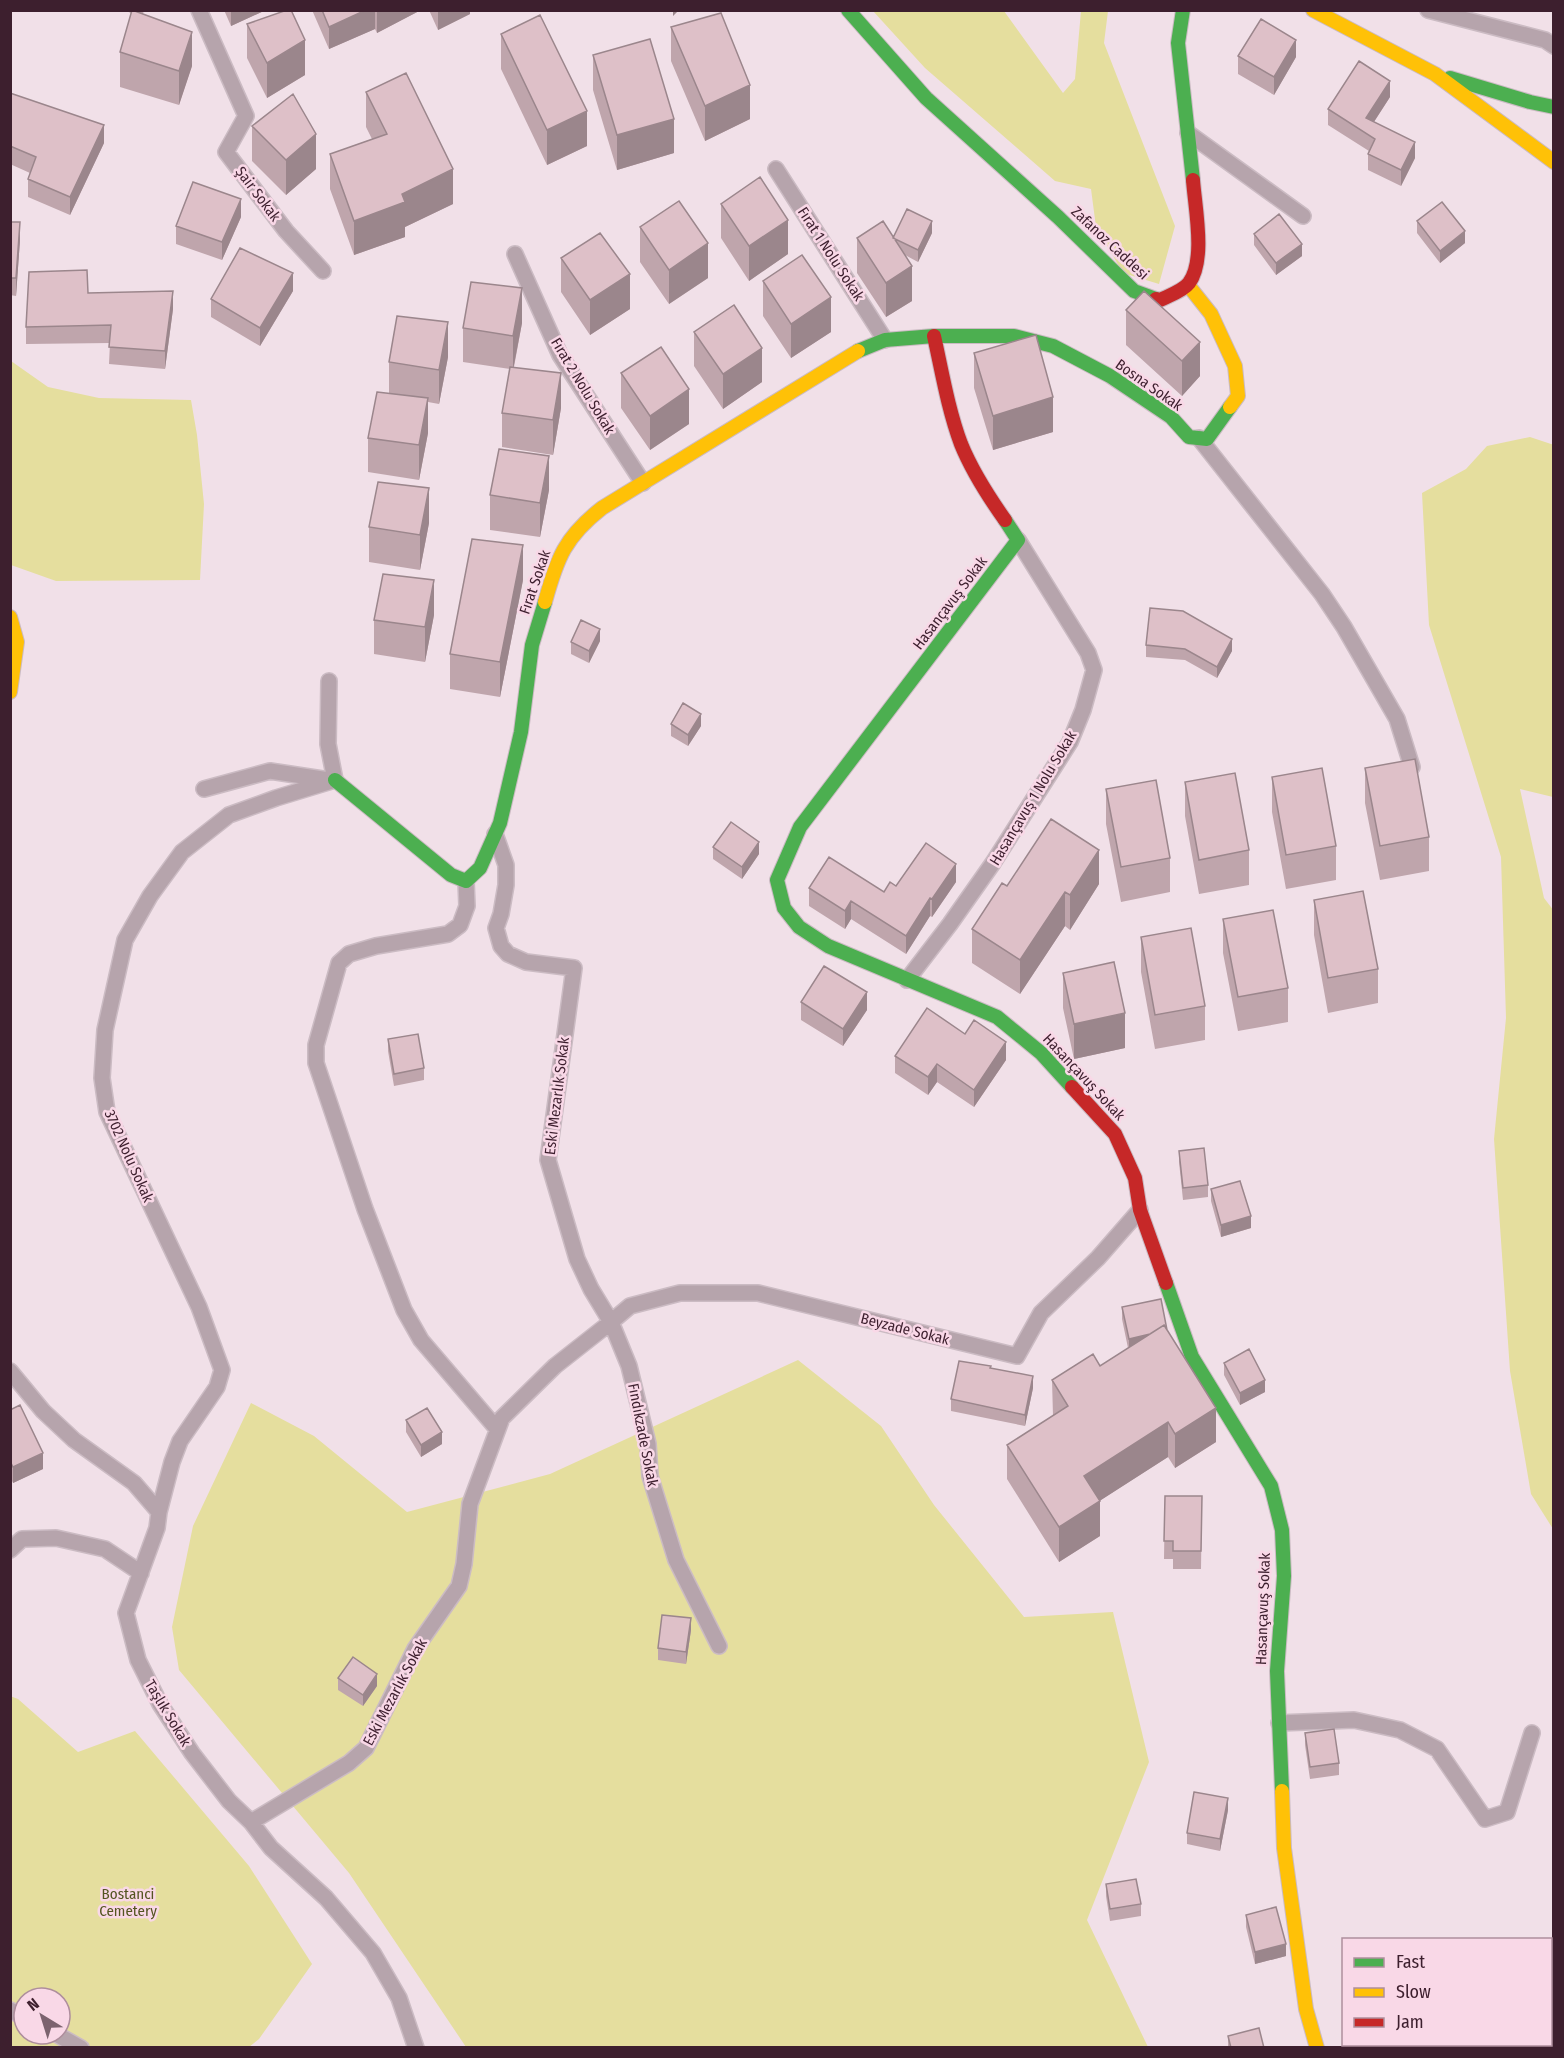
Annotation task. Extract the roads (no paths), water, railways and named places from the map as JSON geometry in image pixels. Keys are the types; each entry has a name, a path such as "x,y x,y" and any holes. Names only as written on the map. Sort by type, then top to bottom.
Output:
{"street":[{"name":"Şair Sokak","path":"199,10 246,116 226,152 286,231 323,271"},
{"name":"Zafanoz Caddesi","path":"848,10 927,98 1049,209 1134,291 1160,300 1188,285"},
{"path":"1183,10 1178,43 1197,222 1197,265 1188,285 1211,314 1234,366 1238,396 1207,439 1199,438"},
{"path":"1312,10 1436,74 1554,162"},
{"path":"1428,10 1551,41"},
{"path":"1436,74 1554,107"},
{"path":"1188,133 1304,216"},
{"name":"Fırat 1 Nolu Sokak","path":"776,169 885,340"},
{"name":"Fırat 2 Nolu Sokak","path":"515,254 560,355 643,483"},
{"path":"934,336 947,400 962,446 986,490 1018,540"},
{"name":"Fırat Sokak","path":"466,881 480,868 500,823 521,732 532,645 556,563 569,540 584,522 602,508 858,351 885,340 934,336"},
{"name":"Bosna Sokak","path":"934,336 1014,336 1053,346 1110,376 1171,417 1189,437 1199,438"},
{"path":"1199,438 1322,594 1344,627 1397,719 1412,767"},
{"name":"Hasançavuş 1 Nolu Sokak","path":"907,980 993,863 1070,742 1083,710 1094,670 1088,653 1018,540"},
{"name":"Hasançavuş Sokak","path":"1018,540 800,827 777,880 784,908 799,927 828,946 997,1017 1041,1053 1115,1134 1135,1178 1140,1210 1192,1358 1271,1486 1282,1530 1284,1576 1277,1671 1284,1848 1306,2009 1315,2046"},
{"path":"10,617 17,642 10,692"},
{"path":"329,681 328,744 335,780"},
{"path":"204,789 270,771 335,780 451,875 466,881 468,906 460,925 448,934 376,946 350,954 339,963 316,1045 316,1063 365,1209 404,1310 421,1340 497,1429"},
{"name":"3702 Nolu Sokak","path":"159,1512 180,1441 217,1387 222,1370 199,1307 107,1112 102,1078 105,1030 125,940 150,896 182,852 230,815 335,780"},
{"name":"Eski Mezarlık Sokak","path":"251,1822 349,1763 366,1748 415,1649 459,1586 464,1564 470,1504 502,1418 555,1366 611,1322 591,1289 578,1259 548,1160 574,968 526,962 508,954 501,946 496,928 506,885 506,865 495,834"},
{"name":"Beyzade Sokak","path":"611,1322 630,1306 680,1293 758,1293 1017,1356 1041,1313 1098,1258 1140,1210"},
{"name":"Fındıkzade Sokak","path":"611,1322 629,1366 648,1444 650,1476 676,1560 719,1646"},
{"path":"10,1371 43,1411 74,1440 134,1483 159,1512"},
{"name":"Taşlık Sokak","path":"159,1512 157,1528 126,1613 138,1660 160,1704 192,1753 229,1801 251,1822 271,1848 326,1898 373,1953 399,1998 417,2048"},
{"path":"10,1550 22,1539 56,1538 105,1549 141,1573"},
{"path":"1279,1723 1354,1720 1400,1730 1437,1749 1485,1819 1507,1812 1532,1733"}],"park label":[{"name":"Bostanci Cemetery","path":"128,1902"}]}
